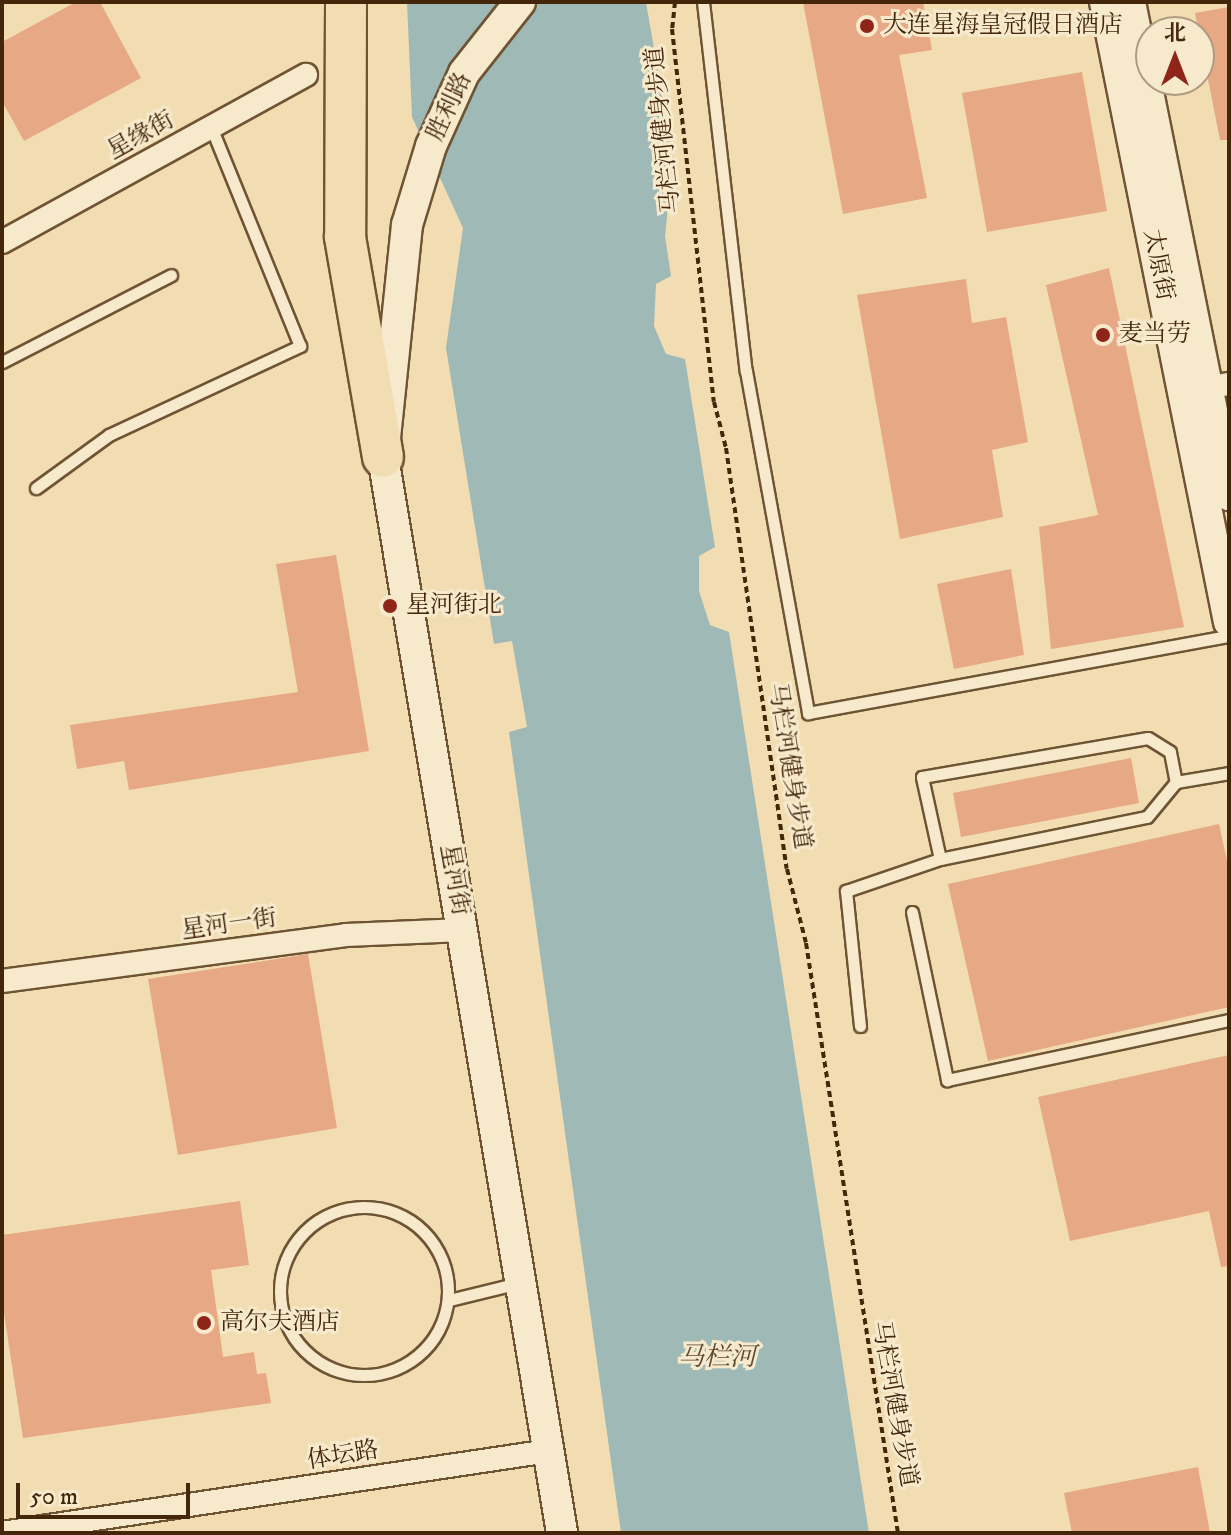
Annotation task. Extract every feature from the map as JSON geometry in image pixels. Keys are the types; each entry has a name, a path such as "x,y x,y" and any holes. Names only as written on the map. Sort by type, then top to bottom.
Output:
{"highway":[{"path":"346,2 345,237 383,457"}],"main road":[{"name":"胜利路","path":"407,225 431,146 464,73 520,2"},
{"name":"太原街","path":"1105,2 1206,388 1229,622"},
{"name":"太原街","path":"1130,2 1229,495"},
{"name":"星河街","path":"407,225 383,457 562,1533"}],"street":[{"name":"星缘街","path":"2,242 306,75"},
{"name":"星河一街","path":"2,981 346,935 463,930"},
{"name":"体坛路","path":"2,1533 549,1451"}],"lane":[{"path":"703,2 746,371 808,713 1229,636"},
{"path":"36,488 109,435 300,346 211,127"},
{"path":"2,362 171,275"},
{"path":"940,859 922,777 1148,738 1170,752 1176,782"},
{"path":"860,1026 846,891 940,859 1147,817 1176,782 1229,773"},
{"path":"912,912 947,1080 1229,1020"},
{"path":"367,1206 419,1225 437,1246 449,1300 426,1350 390,1371 348,1374 300,1347 279,1295 295,1242 339,1210 367,1206"},
{"path":"449,1300 519,1283"}],"path":[{"name":"马栏河健身步道","path":"675,2 672,29 714,402 726,448 787,869 806,943 898,1533"}],"water":[{"name":"马栏河","path":"407,2 646,2 673,160 665,236 671,276 656,284 654,326 666,354 685,359 715,547 699,556 699,591 710,625 729,632 869,1533 621,1533 509,732 527,727 512,641 494,644 446,348 463,228 412,117"}],"building":[{"path":"76,2 100,2 141,78 24,141 2,101 2,42"},
{"path":"803,2 923,2 932,50 899,55 927,198 843,214"},
{"path":"1229,7 1229,140 1220,140 1211,96 1215,96 1215,16 1196,16 1195,13"},
{"path":"1082,72 1107,211 987,232 962,93"},
{"path":"1109,268 1184,627 1051,649 1039,527 1098,515 1046,285"},
{"path":"966,279 972,323 1006,317 1028,442 992,450 1003,517 900,539 857,295"},
{"path":"336,555 369,751 129,790 124,761 77,769 70,725 298,692 276,564"},
{"path":"1011,569 1024,655 954,669 937,584"},
{"path":"1131,758 1139,803 961,837 953,793"},
{"path":"1219,824 1229,870 1229,1007 988,1061 948,884"},
{"path":"308,954 337,1128 178,1155 148,979"},
{"path":"1229,1055 1229,1266 1221,1267 1209,1211 1070,1241 1038,1097"},
{"path":"240,1201 249,1265 211,1270 223,1357 254,1352 257,1374 266,1373 271,1403 23,1438 2,1300 2,1235"},
{"path":"1198,1467 1210,1533 1072,1533 1064,1493"}],"place":[{"name":"大连星海皇冠假日酒店","path":"867,26"},
{"name":"麦当劳","path":"1103,335"},
{"name":"星河街北","path":"390,606"},
{"name":"高尔夫酒店","path":"204,1323"}]}
